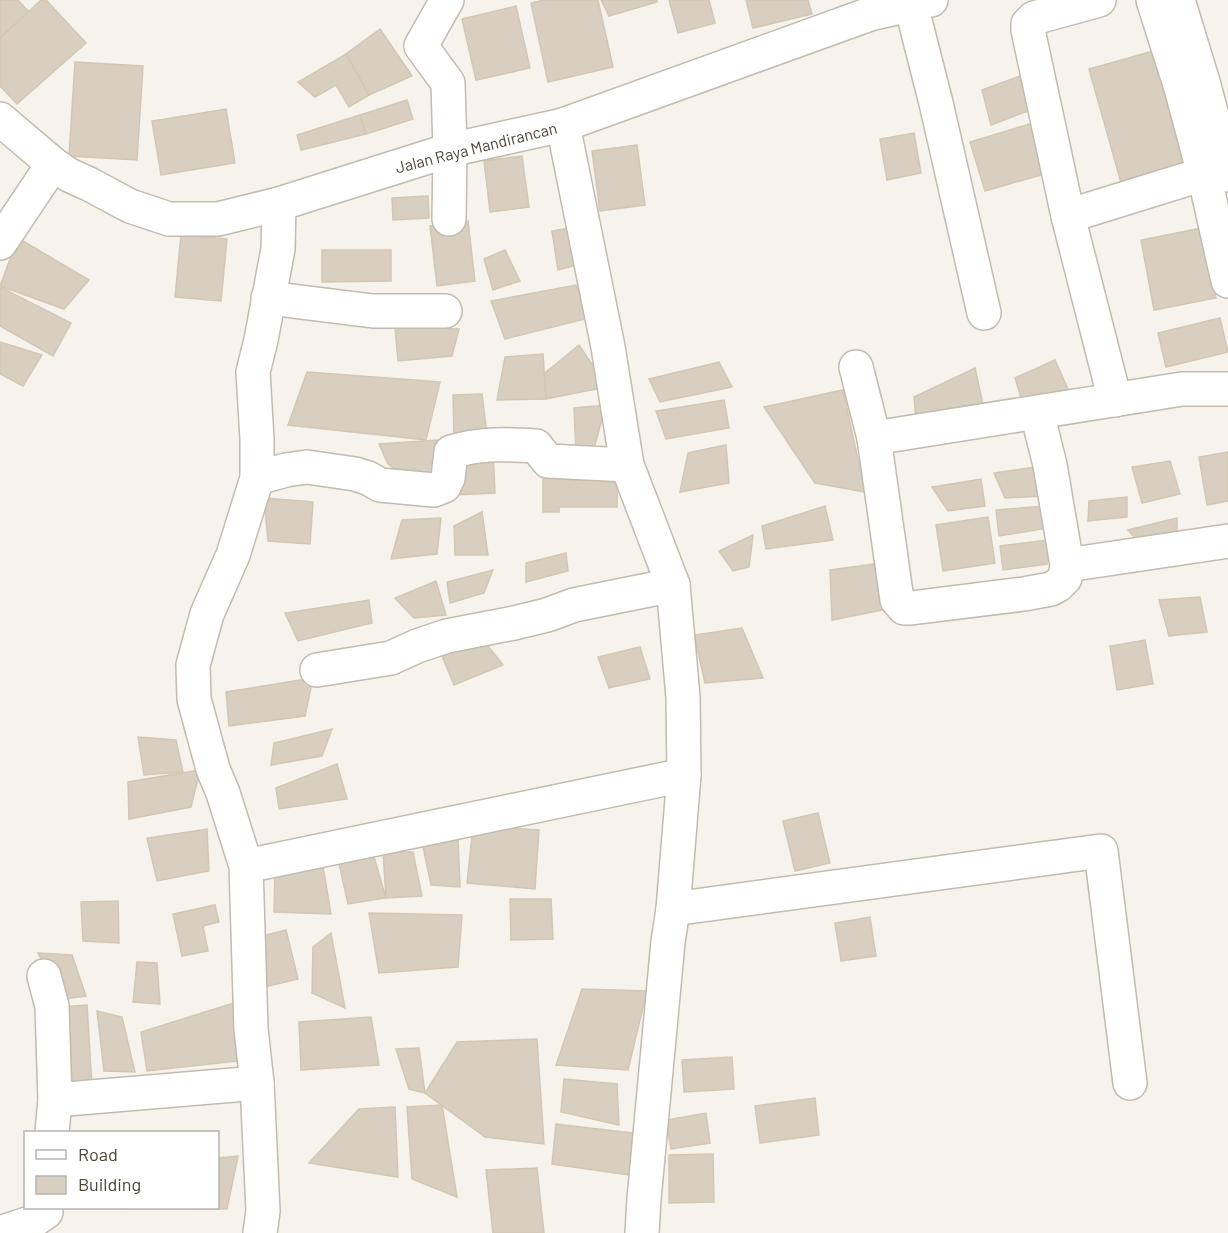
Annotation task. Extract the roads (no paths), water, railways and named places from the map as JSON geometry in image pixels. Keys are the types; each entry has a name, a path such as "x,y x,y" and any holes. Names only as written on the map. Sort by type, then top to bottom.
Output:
{"street":[{"path":"447,0 421,46 448,83 449,219"},
{"path":"1099,0 1034,18 1028,24 1068,216 1115,400"},
{"path":"1153,0 1182,88 1221,171"},
{"path":"1178,0 1203,82 1221,171 1228,281"},
{"path":"921,2 936,103 984,313"},
{"name":"Jalan Raya Mandirancan","path":"0,119 69,175 130,206 169,219 218,219 279,204 450,150 563,125 867,7 921,2"},
{"path":"563,125 608,347 627,465 673,585 683,697 684,775 642,1233"},
{"path":"0,243 53,164"},
{"path":"1068,216 1221,171"},
{"path":"260,1233 263,1211 257,1083 251,1029 246,866 213,769 194,699 193,664 207,614 233,555 257,478 253,372 278,249 279,204"},
{"path":"268,298 373,311 445,311"},
{"path":"856,366 874,438 897,600 904,608 1051,589 1065,578 1067,565 1050,465 1037,413"},
{"path":"1182,389 1228,369"},
{"path":"874,438 1182,389 1228,389"},
{"path":"257,478 307,466 356,474 380,485 434,490 444,486 448,478 451,452 469,446 487,444 536,446 548,460 627,465"},
{"path":"1067,565 1228,541"},
{"path":"317,670 391,658 447,636 547,615 574,605 673,585"},
{"path":"246,866 684,775"},
{"path":"673,909 1101,851 1130,1083"},
{"path":"44,976 52,1006 55,1100 52,1131"},
{"path":"55,1100 257,1083"},
{"path":"0,1233 50,1218"}]}
